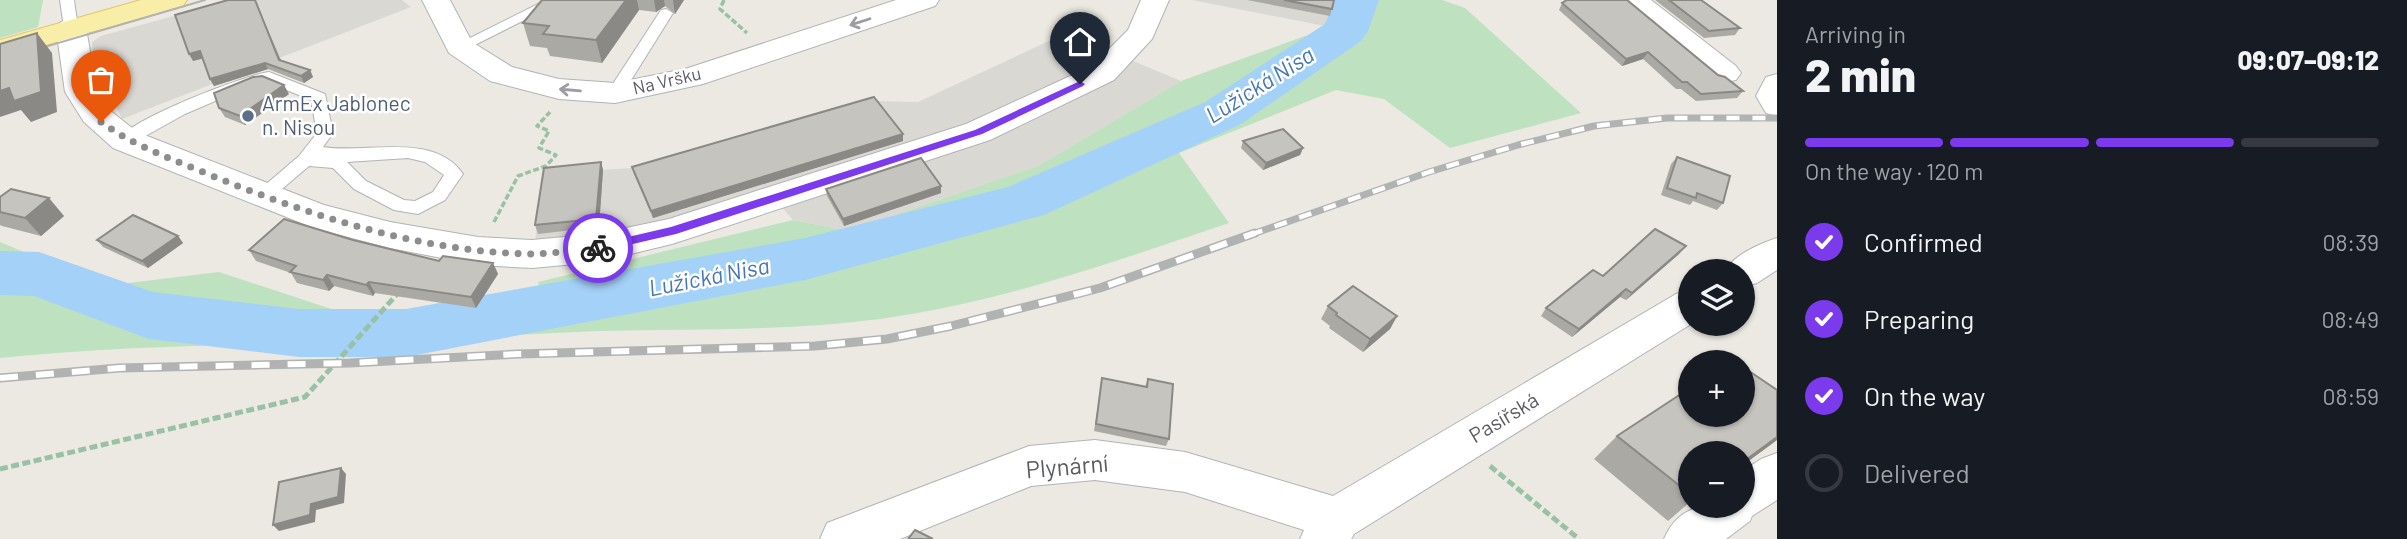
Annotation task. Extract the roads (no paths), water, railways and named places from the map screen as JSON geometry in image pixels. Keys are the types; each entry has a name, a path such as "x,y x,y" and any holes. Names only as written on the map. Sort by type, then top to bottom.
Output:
{"main road":[{"path":"0,49 69,14 173,0"}],"street":[{"name":"Na Vršku","path":"436,0 460,47 501,74 572,90 615,93 692,77 925,0"},
{"path":"69,14 78,92 101,122 125,140 263,196 327,218 390,235 478,251 532,254 597,248 673,231 978,132 1103,73 1141,33 1155,0"},
{"path":"1633,0 1725,73"},
{"path":"1777,84 1772,96 1777,105"},
{"path":"1755,266 1777,252"},
{"name":"Pasířská","path":"1331,529 1462,443 1678,312"},
{"name":"Plynární","path":"844,539 1029,466 1095,460 1185,472 1331,529"},
{"path":"1755,489 1777,472"},
{"path":"1688,539 1717,518"}],"lane":[{"path":"460,47 557,0"},
{"path":"615,93 666,13"},
{"path":"125,140 180,110 254,79 269,77 319,97 325,133 308,156 263,196"},
{"path":"391,150 439,160 454,174 439,196 418,208 400,206 360,185 353,175 338,163 308,156 354,156 391,150"}],"waterway":[{"name":"Lužická Nisa","path":"0,273 39,274 149,315 299,333 406,333 805,259 1024,202 1223,113 1345,31 1357,0"}],"tram line":[{"path":"0,60 205,0"}],"railway":[{"path":"1250,235 1429,172 1518,145 1594,126 1667,118 1777,118"},
{"path":"0,378 119,368 350,363 518,354 815,346 887,339 951,326 1100,288 1255,233"}],"place":[{"name":"ArmEx Jablonec n. Nisou","path":"248,116"}]}
